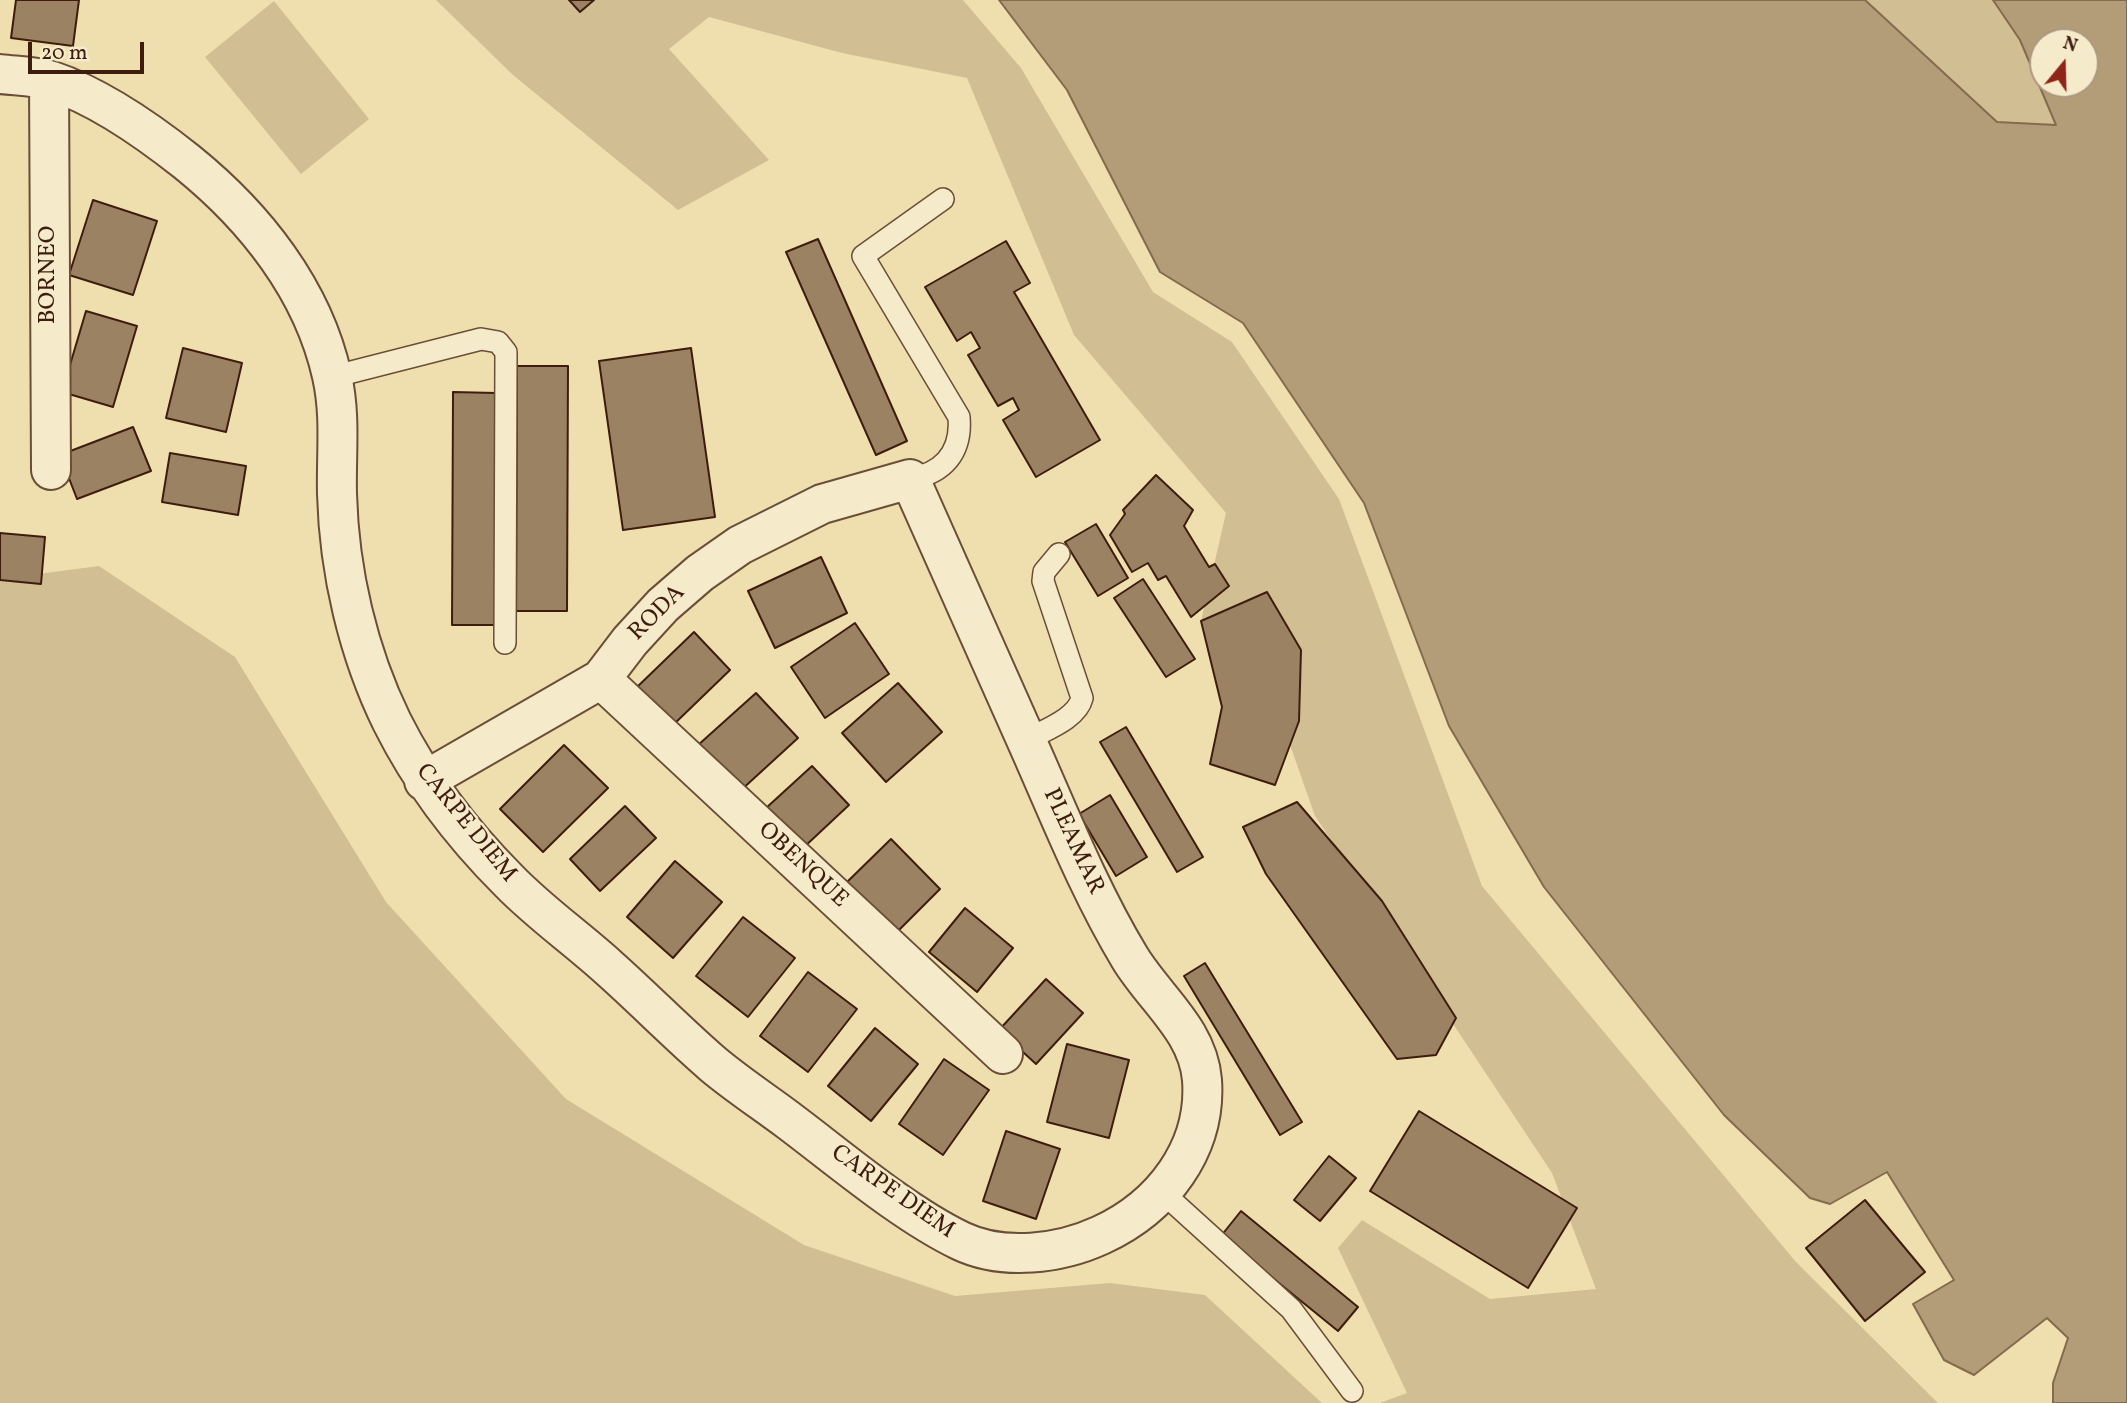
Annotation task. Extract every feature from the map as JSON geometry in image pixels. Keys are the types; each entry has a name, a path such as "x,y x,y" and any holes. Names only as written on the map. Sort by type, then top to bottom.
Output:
{"street":[{"name":"CARPE DIEM","path":"0,74 49,80 90,99 166,146 239,211 303,295 320,335 332,377 338,414 340,534 356,623 390,719 424,781 508,881 610,968 716,1066 886,1194 963,1242 1012,1252 1062,1249 1117,1228 1162,1192"},
{"name":"BORNEO","path":"49,80 51,470"},
{"name":"RODA","path":"424,781 600,679 663,605 700,573 740,545 822,504 910,480"},
{"name":"PLEAMAR","path":"910,480 1080,865 1132,962 1195,1045 1202,1084 1198,1129 1178,1173 1162,1192"},
{"name":"OBENQUE","path":"600,679 1003,1054"}],"lane":[{"path":"910,480 926,477 951,458 958,444 959,417 863,256 943,199"},
{"path":"332,377 481,339 498,342 506,352 505,643"},
{"path":"1027,740 1070,715 1079,708 1082,698 1043,581 1044,572 1059,554"},
{"path":"1162,1192 1291,1309 1352,1391"}],"shaded area":[{"path":"436,0 963,0 1021,68 1153,292 1232,342 1339,499 1482,886 1796,1262 1938,1403 1380,1403 1407,1393 1338,1248 1362,1220 1490,1299 1596,1289 1552,1173 1315,816 1289,742 1292,654 1201,621 1226,513 1074,335 967,78 842,53 709,17 669,49 769,160 678,210 513,75"},
{"path":"999,0 1865,0 1997,122 2056,125 2045,98 2099,98 2099,28 2029,28 2029,61 2020,40 1993,0 2127,0 2127,1403 2053,1403 2053,1383 2068,1338 2047,1318 1974,1375 1944,1360 1913,1304 1954,1280 1887,1172 1830,1204 1810,1198 1724,1115 1544,887 1449,726 1364,503 1243,323 1160,272 1067,90"},
{"path":"1865,0 1993,0 2020,40 2029,61 2029,98 2045,98 2057,125 1997,122"},
{"path":"274,1 369,119 301,174 205,57"},
{"path":"99,566 235,657 386,902 566,1099 804,1245 955,1296 1110,1283 1205,1295 1322,1403 0,1403 0,579"}],"building":[{"path":"16,0 79,0 73,46 11,38"},
{"path":"569,0 594,0 580,12"},
{"path":"93,200 157,221 133,295 69,275"},
{"path":"818,239 907,441 876,455 786,252"},
{"path":"1006,241 1030,283 1014,292 1100,440 1036,477 1003,420 1019,410 1013,398 998,406 968,355 980,348 971,332 957,341 925,287"},
{"path":"86,311 137,326 113,407 62,392"},
{"path":"183,348 242,363 226,432 166,418"},
{"path":"691,348 715,517 623,530 599,361"},
{"path":"517,366 568,366 567,611 516,611"},
{"path":"453,392 497,393 495,625 452,625"},
{"path":"133,427 151,471 77,499 60,455"},
{"path":"170,453 246,466 238,515 162,502"},
{"path":"1156,475 1193,510 1184,526 1209,567 1215,564 1229,586 1191,617 1166,576 1158,580 1148,563 1132,572 1110,535 1125,514 1123,510"},
{"path":"1096,524 1128,578 1098,596 1065,542"},
{"path":"0,533 45,537 41,584 0,580"},
{"path":"821,557 847,613 775,648 748,591"},
{"path":"1143,579 1195,659 1166,677 1114,598"},
{"path":"1267,592 1301,650 1299,721 1275,785 1210,764 1222,707 1201,621"},
{"path":"855,623 889,674 825,718 791,667"},
{"path":"694,632 730,670 671,727 635,689"},
{"path":"898,683 942,732 886,782 842,733"},
{"path":"756,693 798,738 739,792 697,746"},
{"path":"1126,727 1203,857 1177,872 1100,742"},
{"path":"564,745 608,788 543,852 500,809"},
{"path":"812,766 849,805 802,849 765,809"},
{"path":"1110,795 1147,857 1116,876 1079,814"},
{"path":"1297,802 1382,901 1456,1018 1436,1055 1397,1059 1266,874 1243,827"},
{"path":"625,806 656,838 600,891 570,859"},
{"path":"891,839 940,889 895,934 845,884"},
{"path":"675,861 722,902 673,958 627,917"},
{"path":"965,908 1013,948 977,992 929,952"},
{"path":"743,917 795,958 748,1017 696,976"},
{"path":"1205,963 1302,1122 1280,1135 1184,976"},
{"path":"808,972 857,1009 808,1072 760,1036"},
{"path":"1046,979 1083,1013 1036,1064 999,1030"},
{"path":"875,1028 918,1064 871,1121 828,1086"},
{"path":"1067,1044 1129,1060 1109,1138 1047,1122"},
{"path":"944,1059 989,1090 943,1155 899,1124"},
{"path":"1419,1111 1577,1208 1528,1288 1370,1191"},
{"path":"1006,1131 1060,1149 1036,1219 983,1201"},
{"path":"1329,1156 1356,1178 1320,1221 1294,1200"},
{"path":"1865,1200 1925,1272 1865,1321 1806,1248"},
{"path":"1241,1211 1358,1307 1338,1331 1221,1236"}]}
